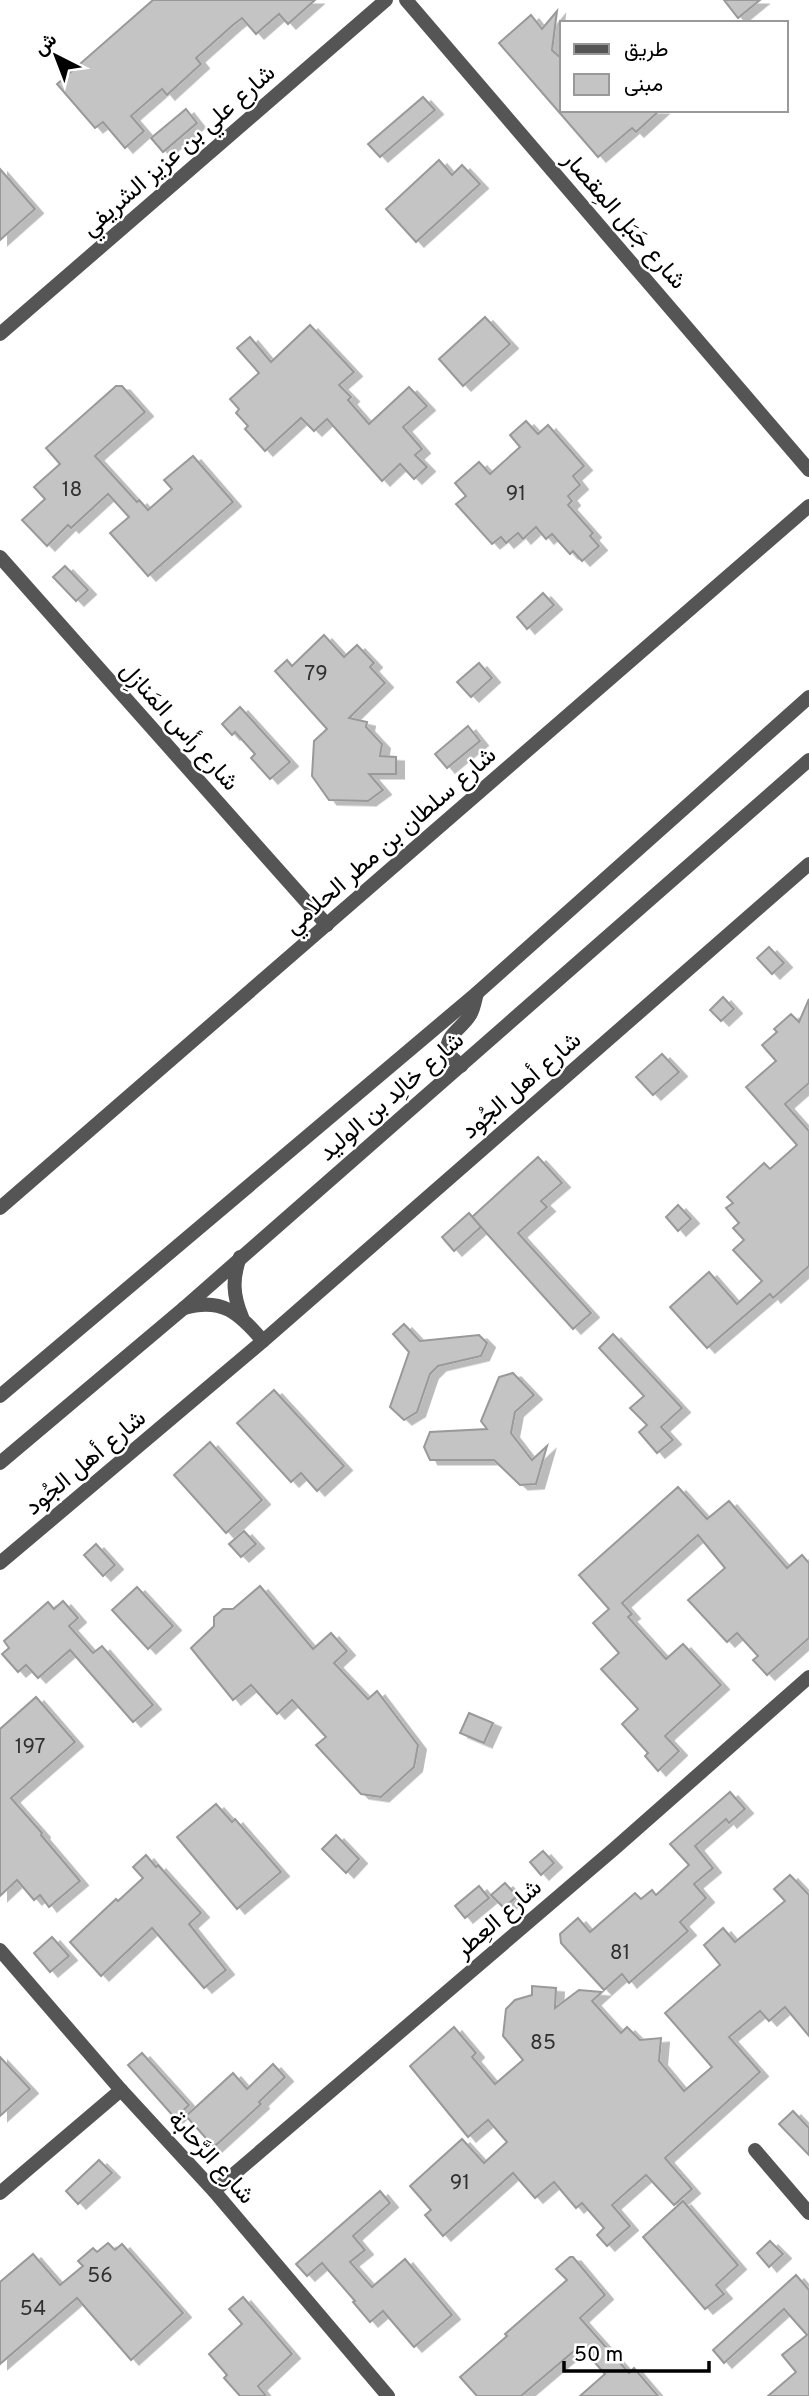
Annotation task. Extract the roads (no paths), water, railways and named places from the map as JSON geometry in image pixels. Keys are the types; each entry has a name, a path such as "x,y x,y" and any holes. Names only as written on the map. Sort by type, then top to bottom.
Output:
{"street":[{"name":"شارع علي بن عزيز الشريفي","path":"0,334 386,0"},
{"name":"شارع جَبَل المِقصار","path":"406,0 809,470"},
{"name":"شارع سلطان بن مطر الحلامي","path":"0,1208 809,506"},
{"name":"شارع رأس المَنازِل","path":"0,557 327,925"},
{"name":"شارع خالِد بن الوليد","path":"0,1396 477,993 809,697"},
{"name":"شارع خالِد بن الوليد","path":"0,1463 184,1308 809,760"},
{"name":"شارع أهل الجُود","path":"0,1563 263,1341 809,864"},
{"path":"461,1066 447,1053 447,1045 449,1037 470,1015 477,993"},
{"path":"240,1257 233,1288 236,1304 243,1318 263,1341"},
{"path":"184,1308 196,1305 221,1307 243,1318"},
{"name":"شارع العِطر","path":"214,2191 614,1849 809,1677"},
{"name":"شارع الرَّحابة","path":"0,1950 121,2090 214,2191 388,2396"},
{"path":"0,2193 121,2090"},
{"path":"755,2150 809,2213"}]}
